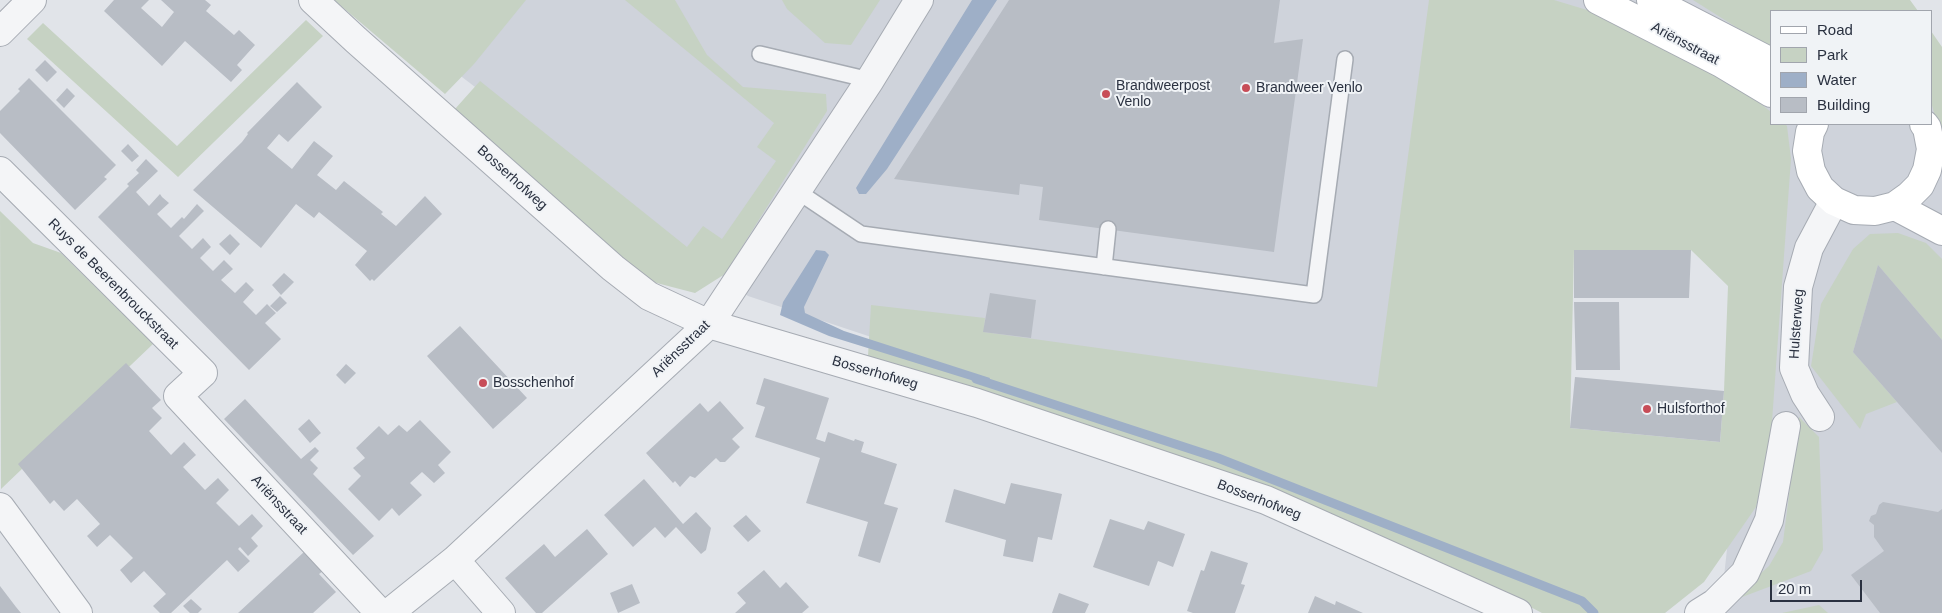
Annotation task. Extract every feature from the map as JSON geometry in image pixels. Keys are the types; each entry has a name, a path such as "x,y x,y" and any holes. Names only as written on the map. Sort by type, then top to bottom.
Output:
{"main road":[{"name":"Ariënsstraat","path":"1598,0 1721,63 1770,92"},
{"name":"Ariënsstraat","path":"1651,0 1770,61"},
{"path":"1809,126 1807,151 1811,171 1820,188 1834,201 1854,210 1875,211 1895,206 1909,196 1920,184 1935,180 1924,125"},
{"path":"1895,206 1942,231"}],"street":[{"path":"0,32 32,0"},
{"name":"Bosserhofweg","path":"313,0 614,268 649,296 708,324 977,403 1266,500 1413,564 1518,613"},
{"name":"Ariënsstraat","path":"389,613 455,560 708,324 870,80 919,0"},
{"name":"Ruys de Beerenbrouckstraat","path":"0,171 203,373 178,396"},
{"name":"Hulsterweg","path":"1820,417 1805,394 1794,368 1798,287 1809,248 1834,201"},
{"name":"Ariënsstraat","path":"178,396 380,613"},
{"path":"1699,613 1715,603 1745,573 1769,520 1786,426"},
{"path":"0,506 78,613"},
{"path":"455,560 501,613"}],"lane":[{"path":"760,54 870,80"},
{"path":"797,191 861,234 1314,294 1345,59"},
{"path":"1104,267 1108,230"}],"shaded area":[{"path":"377,0 1448,0 1367,502 748,296 445,64"},
{"path":"1484,0 1866,0 1770,10 1770,125 1932,125 1932,81 1942,94 1942,613 1720,613 1773,130"}],"green space":[{"path":"334,0 526,0 474,64 445,94"},
{"path":"625,0 675,0 707,55 743,87 826,94 827,111 725,274 695,293 649,281 455,109 480,81 687,247 703,226 722,239 776,161 757,147 774,123"},
{"path":"782,0 880,0 851,45 825,43 787,9"},
{"path":"1429,0 1554,0 1597,13 1736,84 1770,111 1770,125 1787,126 1791,159 1770,449 1756,507 1704,582 1665,613 1542,613 1469,575 1266,486 868,356 871,305 985,318 984,332 1377,387","holes":["1574,250 1691,250 1728,286 1720,442 1570,428"]},
{"path":"1693,0 1910,0 1917,10 1770,10 1770,48"},
{"path":"306,20 323,36 178,177 27,39 43,23 177,146"},
{"path":"1932,32 1942,47 1942,148 1932,106"},
{"path":"0,211 33,243 61,253 153,344 1,489"},
{"path":"1898,233 1926,243 1942,259 1942,340 1878,265 1853,352 1897,402 1866,414 1860,429 1811,366 1821,304 1853,249 1870,234"},
{"path":"1799,417 1819,437 1823,550 1811,571 1729,602 1769,566 1783,542"},
{"path":"1819,605 1828,613 1782,613"}],"water":[{"path":"972,0 997,0 887,169 866,194 859,194 856,188"},
{"path":"816,250 825,251 829,255 804,307 805,313 844,331 990,378 987,385 829,336 780,315 783,302"}],"building":[{"path":"114,0 149,0 141,8 162,27 174,12 161,0 205,0 211,5 206,11 234,35 239,30 255,45 237,65 242,70 231,82 185,41 162,66 104,11"},
{"path":"1009,0 1280,0 1274,43 1303,39 1274,252 1039,220 1043,187 1020,184 1019,195 894,179"},
{"path":"45,60 57,72 47,82 35,70"},
{"path":"29,78 116,165 104,177 107,179 75,210 0,133 0,111 20,91 18,89"},
{"path":"297,82 322,107 288,142 279,134 267,148 292,169 314,141 333,156 317,175 336,190 344,181 383,212 381,214 396,226 425,196 442,214 374,281 372,279 370,281 355,265 367,251 319,212 314,218 296,204 261,248 193,190 242,142 247,133"},
{"path":"67,88 75,96 64,108 56,100"},
{"path":"128,144 139,156 132,162 121,151"},
{"path":"146,159 158,171 136,192 149,206 160,194 169,203 157,214 171,228 182,217 184,219 197,204 204,211 179,236 192,249 203,238 211,247 200,258 213,271 224,260 233,269 221,280 235,293 246,282 254,290 243,302 256,315 267,304 276,313 265,323 281,339 249,370 98,217 129,186 127,184 139,173 136,170"},
{"path":"230,234 240,244 230,255 219,244"},
{"path":"1574,250 1691,250 1689,298 1574,298"},
{"path":"1878,265 1942,340 1942,453 1853,352"},
{"path":"284,273 294,282 281,295 272,285"},
{"path":"990,293 1036,300 1031,338 983,332"},
{"path":"280,296 287,303 277,312 270,306"},
{"path":"1574,302 1619,302 1620,370 1576,370"},
{"name":"Bosschenhof","path":"460,326 527,398 493,429 427,356"},
{"path":"126,363 161,400 152,408 162,418 149,431 171,455 184,442 196,455 183,467 205,490 218,478 229,490 216,503 239,526 252,514 263,526 251,538 258,546 248,556 240,547 238,549 250,561 238,572 227,560 171,613 160,613 153,606 166,594 144,571 131,583 120,570 133,558 110,535 97,547 87,536 100,524 77,499 64,511 54,500 50,504 18,464"},
{"path":"346,364 356,373 345,384 336,375"},
{"name":"Hulsforthof","path":"1575,377 1724,391 1720,442 1570,428"},
{"path":"764,378 829,398 816,439 825,442 828,432 854,441 855,439 864,442 861,452 897,464 884,504 898,508 880,563 858,556 868,522 806,503 820,458 755,437 765,407 756,404"},
{"path":"245,399 301,459 315,447 319,451 310,460 318,468 313,474 374,536 353,555 224,419"},
{"path":"720,401 744,428 732,439 740,447 725,462 720,462 716,458 695,478 690,476 680,487 675,481 673,483 646,453 700,403 708,412"},
{"path":"309,419 321,433 310,443 298,429"},
{"path":"420,420 451,452 438,465 445,473 434,483 422,472 410,483 422,495 399,516 392,508 379,521 348,489 361,476 353,468 365,458 356,448 379,426 388,435 399,425 407,432"},
{"path":"644,479 683,524 696,512 711,528 706,550 701,554 676,527 665,538 655,527 633,547 604,515"},
{"path":"1011,483 1062,494 1052,540 1038,537 1033,562 1003,556 1006,540 945,522 954,489 1005,504"},
{"path":"1883,502 1938,512 1942,509 1942,613 1880,613 1851,575 1884,551 1874,537 1874,525 1869,521"},
{"path":"746,515 761,531 748,542 733,526"},
{"path":"1110,519 1144,530 1148,521 1185,534 1173,567 1158,561 1149,586 1093,567"},
{"path":"587,529 608,554 542,613 536,613 505,578 544,544 555,557"},
{"path":"1211,551 1248,563 1241,584 1245,585 1235,613 1193,613 1187,611 1201,570 1204,571"},
{"path":"304,552 323,571 319,574 336,592 313,613 238,613"},
{"path":"764,570 780,588 786,582 809,607 802,613 735,613 746,603 737,593"},
{"path":"632,584 640,603 618,613 610,593"},
{"path":"0,586 16,607 21,613 0,613"},
{"path":"1059,593 1089,604 1085,613 1052,613"},
{"path":"1315,596 1335,605 1336,601 1363,613 1308,613"},
{"path":"191,599 202,609 198,613 190,613 183,606"}],"waterway":[{"path":"976,379 1218,458 1582,601 1594,613"}],"place":[{"name":"Brandweer Venlo","path":"1246,88"},
{"name":"Brandweerpost Venlo","path":"1106,94"},
{"name":"Bosschenhof","path":"483,383"},
{"name":"Hulsforthof","path":"1647,409"}]}
